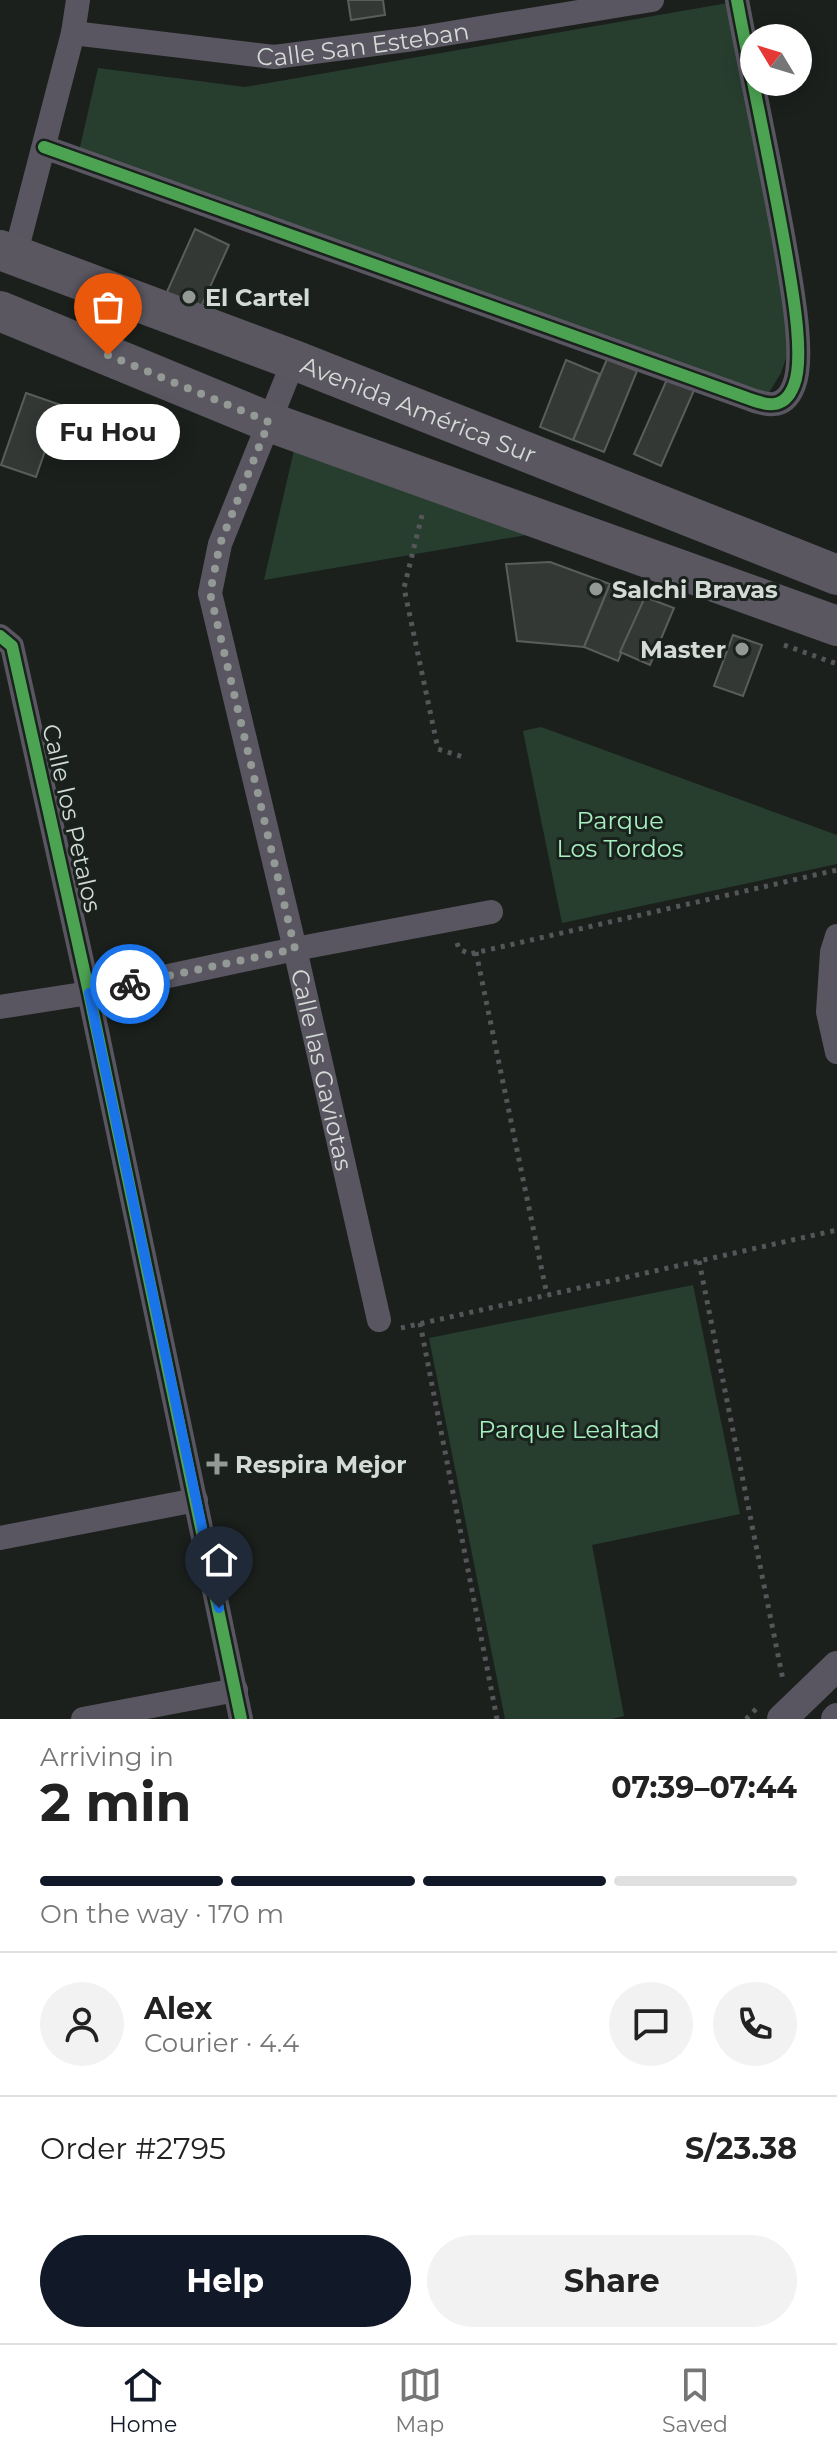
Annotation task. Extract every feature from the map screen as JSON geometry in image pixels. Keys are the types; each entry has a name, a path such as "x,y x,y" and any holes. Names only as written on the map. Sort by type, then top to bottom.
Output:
{"main road":[{"name":"Avenida América Sur","path":"8,253 294,360 837,575"},
{"path":"0,311 269,422 837,626"}],"street":[{"path":"8,253 44,147 73,33 78,0"},
{"name":"Calle San Esteban","path":"73,33 274,57 414,39 652,0"},
{"path":"44,147 755,401 774,405 785,399 794,387 798,371 795,308 772,170 737,0"},
{"name":"Calle las Gaviotas","path":"294,360 220,544 210,593 379,1320"},
{"name":"Calle los Petalos","path":"0,636 12,646 89,993 241,1719"},
{"path":"0,1007 89,993 295,949 491,912"},
{"path":"837,936 832,952 828,1012 837,1052"},
{"path":"0,1538 196,1500"},
{"path":"792,1709 837,1666"},
{"path":"83,1719 236,1690"}],"path":[{"path":"422,515 404,588 438,749 466,758"},
{"path":"450,920 459,949 470,954 837,870"},
{"path":"476,952 547,1295"},
{"path":"379,1320 399,1328 837,1230"},
{"path":"699,1261 783,1682 792,1709"},
{"path":"420,1323 497,1719"}],"green space":[{"path":"728,3 740,68 740,96 745,96 791,343 781,373 765,399 78,156 98,68 245,87"},
{"path":"295,446 538,533 264,580"},
{"name":"Parque Los Tordos","path":"541,727 837,835 837,864 562,923 523,731"},
{"name":"Parque Lealtad","path":"693,1285 740,1514 592,1545 624,1716 612,1719 505,1719 429,1338"}],"building":[{"path":"348,0 383,0 385,15 351,20"},
{"path":"195,229 229,245 200,309 166,294"},
{"path":"607,359 637,371 604,452 573,440"},
{"path":"566,360 600,374 573,440 540,427"},
{"path":"668,377 695,388 661,466 634,454"},
{"path":"26,393 61,405 36,477 1,465"},
{"path":"550,562 610,584 584,647 517,641 506,564"},
{"path":"610,584 645,597 618,661 584,647"},
{"path":"645,597 674,608 650,665 620,652"},
{"path":"733,635 762,645 743,696 714,686"}],"cycle path":[{"path":"44,147 752,400 766,404 779,403 790,394 797,373 796,322 781,225 737,0"},
{"path":"0,636 12,646 89,993 241,1719"}],"way so far":[{"path":"108,355 269,422 220,544 210,593 295,949 130,984"}],"place":[{"name":"El Cartel","path":"189,297"},
{"name":"Fu Hou","path":"108,355"},
{"name":"Salchi Bravas","path":"596,589"},
{"name":"Master","path":"742,649"},
{"name":"Respira Mejor","path":"217,1464"}],"route":[{"path":"130,984 89,993 219,1608"}]}
